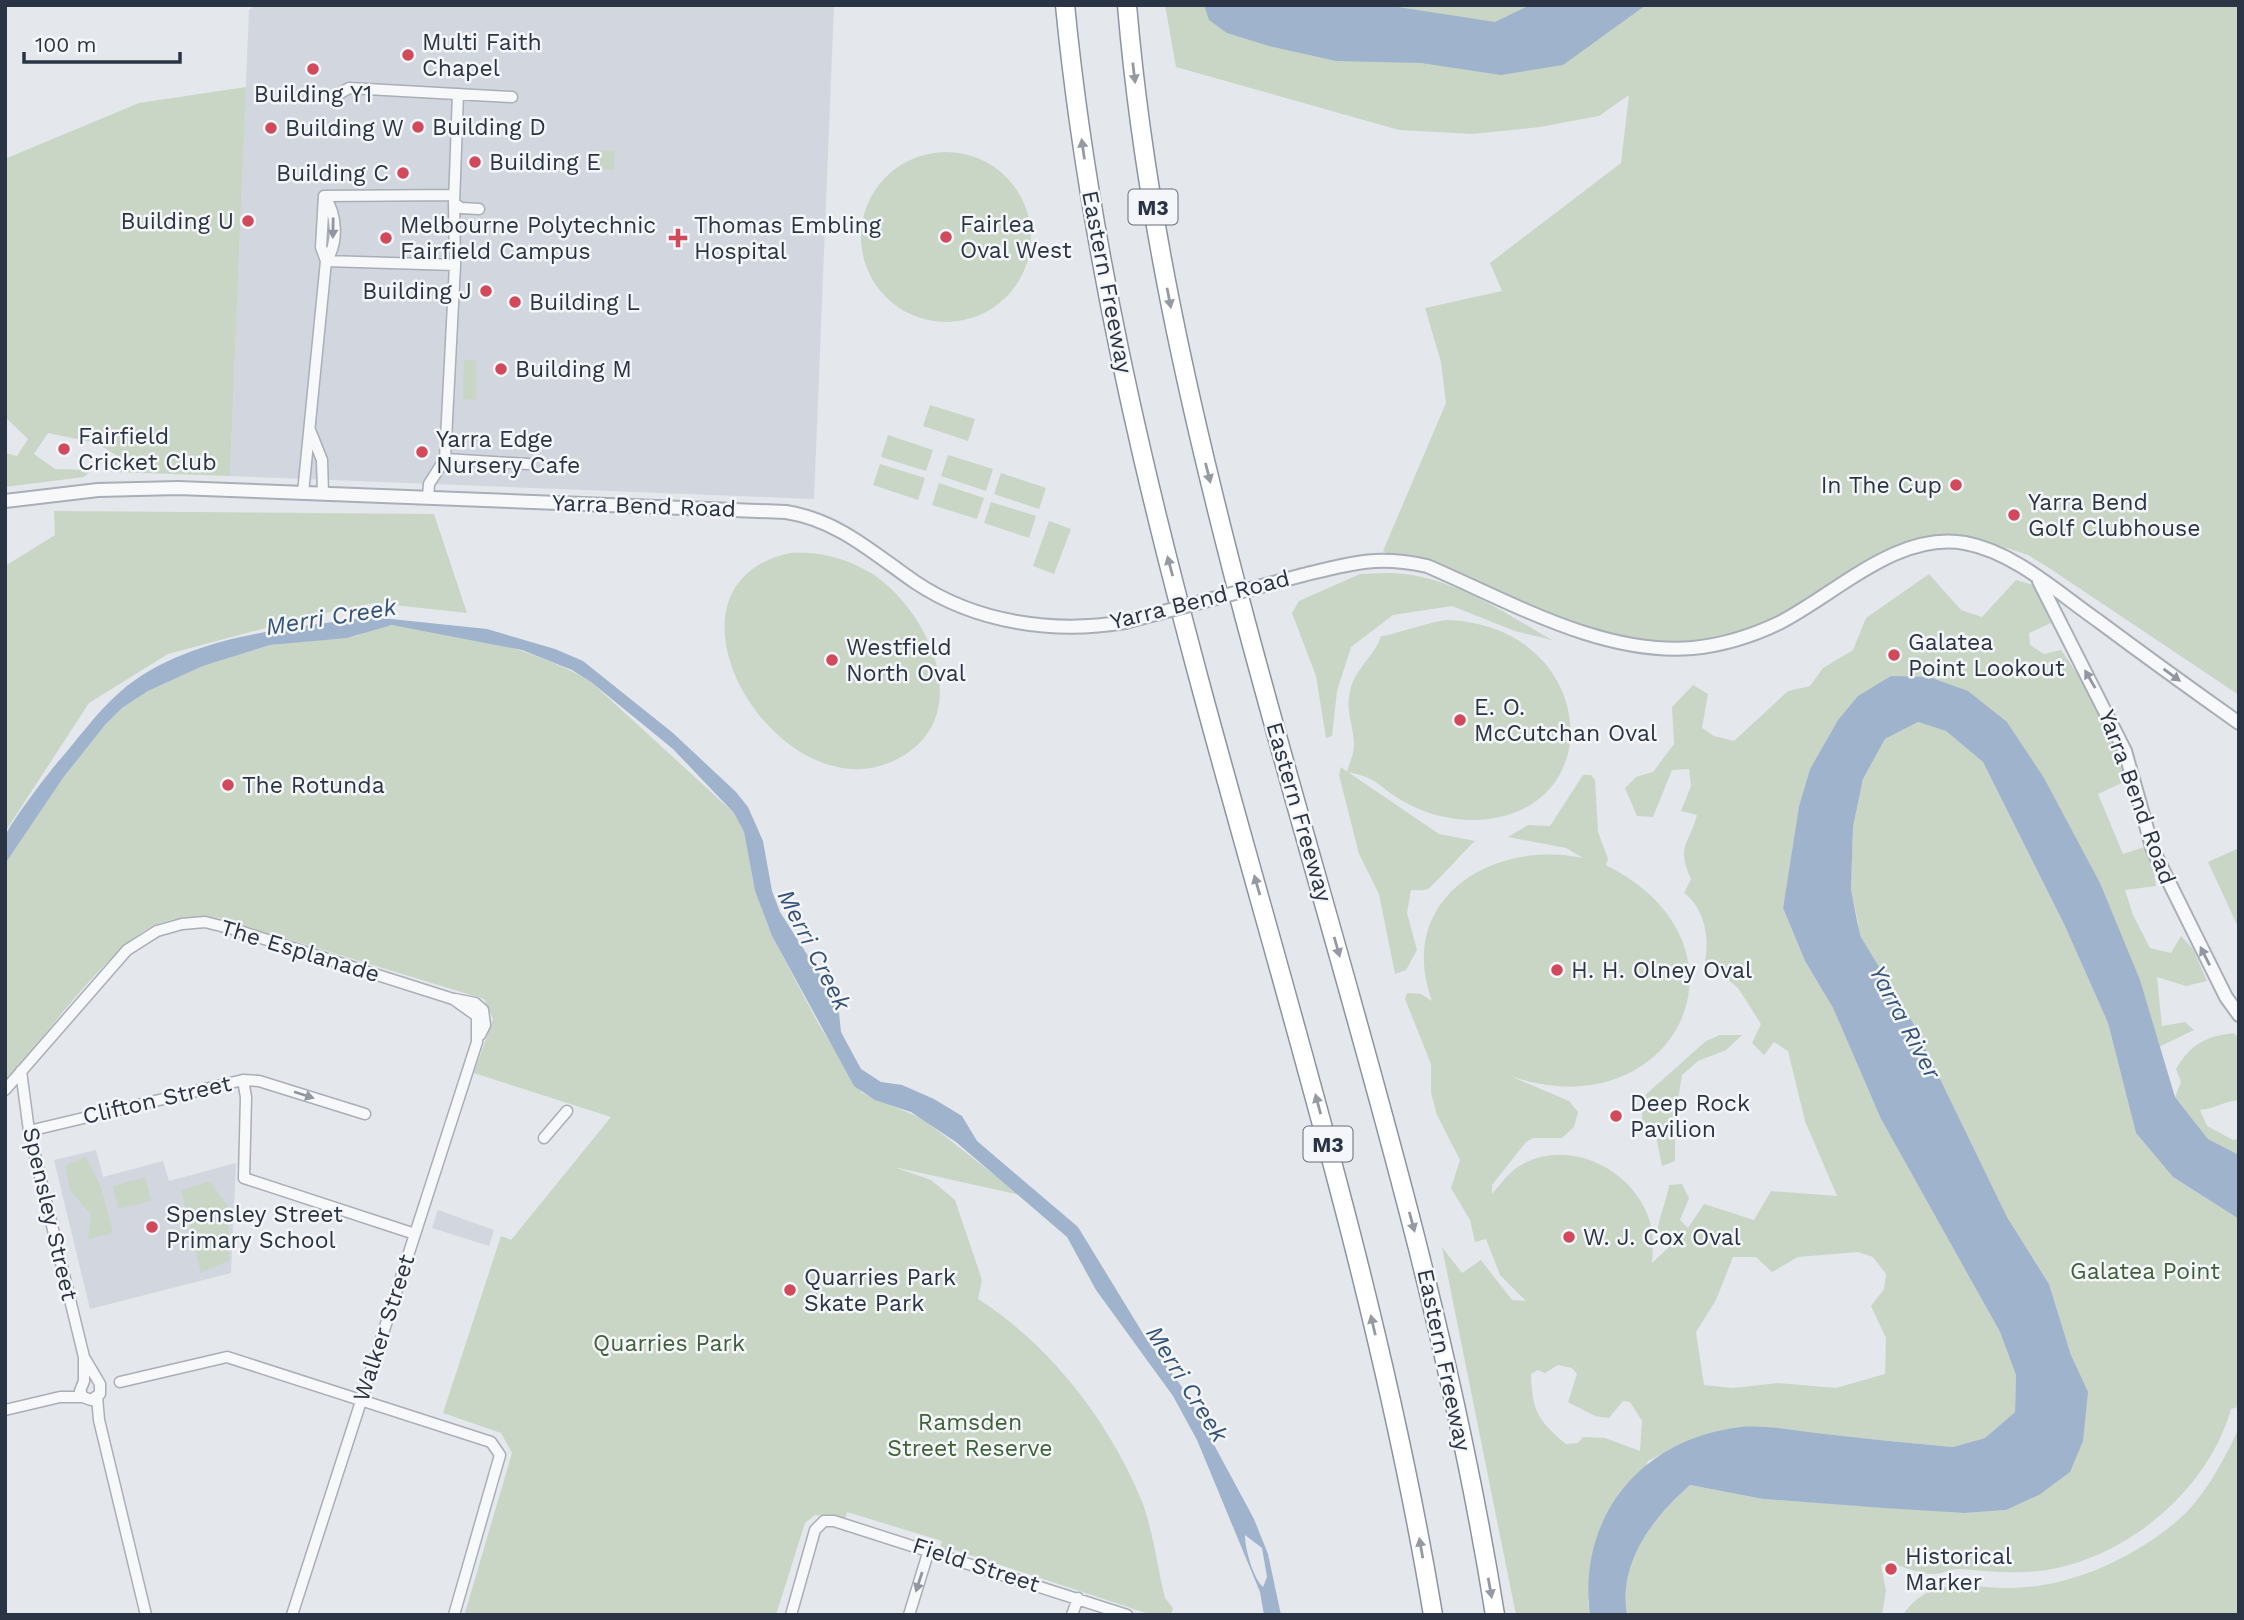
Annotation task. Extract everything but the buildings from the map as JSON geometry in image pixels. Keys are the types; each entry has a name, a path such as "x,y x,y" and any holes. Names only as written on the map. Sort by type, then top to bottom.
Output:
{"highway":[{"name":"Eastern Freeway","path":"1065,5 1097,235 1136,433 1199,679 1345,1208 1408,1481 1433,1615"},
{"name":"Eastern Freeway","path":"1127,5 1149,185 1192,407 1258,669 1416,1235 1456,1412 1495,1615"}],"street":[{"path":"339,94 349,88 512,97"},
{"path":"428,498 429,484 445,459 455,265 454,199 458,94"},
{"path":"303,493 326,261 333,251 334,209 324,196 454,199"},
{"path":"454,199 461,208 479,209"},
{"path":"326,261 455,265"},
{"path":"309,426 322,460 323,494"},
{"path":"445,459 528,464"},
{"name":"Yarra Bend Road","path":"5,501 134,489 303,493 801,514 839,528 918,584 979,612 1052,626 1125,622 1372,559 1408,562 1427,566 1595,637 1625,645 1667,649 1715,645 1759,631 1891,557 1924,544 1944,541 1979,546 2037,577 2239,723"},
{"name":"Yarra Bend Road","path":"2037,577 2125,751 2153,850 2213,973 2239,1015"},
{"name":"The Esplanade","path":"5,1090 127,950 157,931 182,924 205,922 233,929 453,999 475,1003 480,1013"},
{"name":"Walker Street","path":"292,1615 477,1042 485,1025 480,1013"},
{"name":"Spensley Street","path":"21,1071 29,1130 84,1357 86,1382"},
{"path":"243,1080 246,1097 244,1178 415,1234"},
{"name":"Clifton Street","path":"29,1130 243,1080 260,1081 365,1114"},
{"path":"544,1138 567,1111"},
{"path":"120,1382 227,1357 491,1442 500,1455 454,1615"},
{"path":"5,1410 60,1396 86,1382 101,1387 90,1398 60,1396"},
{"path":"86,1382 99,1420 146,1615"},
{"name":"Field Street","path":"791,1615 815,1530 824,1521 835,1521 929,1550 1127,1615"},
{"path":"909,1615 929,1550"},
{"path":"1072,1615 1077,1598"}],"shaded area":[{"path":"256,5 834,5 814,499 230,476 249,10"},
{"name":"Spensley Street Primary School","path":"96,1150 103,1177 163,1161 169,1181 236,1163 231,1273 90,1309 54,1160"},
{"path":"438,1210 494,1230 489,1246 432,1228"}],"green space":[{"path":"1165,5 2239,5 2239,695 2049,568 2028,555 2007,548 1924,544 1779,622 1715,645 1625,644 1399,560 1383,551 1446,403 1441,362 1425,308 1502,291 1490,263 1621,163 1629,95 1599,116 1540,127 1472,134 1399,130 1176,67"},
{"path":"246,87 230,476 111,472 112,458 116,455 96,443 48,433 34,454 55,469 91,470 84,477 5,487 5,453 17,456 28,439 5,417 5,156 7,158 139,103"},
{"path":"590,150 615,151 614,170 589,169"},
{"name":"Fairlea Oval West","path":"946,152 978,159 993,166 1006,177 1017,190 1024,205 1031,237 1024,269 1017,284 1006,297 993,308 978,315 946,322 914,315 899,308 886,297 875,284 868,269 861,237 868,205 875,190 886,177 899,166 914,159"},
{"path":"464,360 476,360 476,400 463,399"},
{"path":"930,405 975,419 968,441 923,426"},
{"path":"888,435 933,450 926,471 881,457"},
{"path":"948,455 993,469 986,491 941,476"},
{"path":"880,464 925,478 918,500 873,485"},
{"path":"1001,473 1046,488 1039,509 994,494"},
{"path":"939,483 984,498 977,519 932,505"},
{"path":"991,502 1036,516 1029,538 984,523"},
{"path":"54,511 434,514 467,613 375,603 311,616 168,654 89,703 5,832 5,566 55,535"},
{"path":"1049,521 1071,529 1054,574 1033,566"},
{"name":"Westfield North Oval","path":"790,553 832,557 871,573 892,589 926,636 936,662 940,689 936,715 924,738 901,757 856,769 813,759 774,731 744,693 727,650 727,609 746,574"},
{"path":"1360,574 1404,574 1443,583 1499,609 1552,640 1515,631 1452,606 1393,615 1351,647 1337,691 1332,736 1326,738 1316,676 1292,613 1299,601"},
{"path":"1929,574 1961,610 1982,617 2016,580 2033,585 2051,623 2029,633 2030,645 2044,654 2061,650 2122,739 2130,779 2098,794 2123,854 2144,847 2152,862 2156,886 2125,890 2133,915 2150,948 2171,953 2181,936 2193,949 2207,981 2186,986 2157,977 2162,1026 2185,1022 2194,1030 2159,1047 2130,961 2095,878 2054,799 2007,722 1838,720 1810,769 1799,806 1783,908 1805,961 1833,1008 1881,1119 2000,1332 2016,1375 2015,1412 1985,1438 1953,1447 1742,1427 1694,1439 1648,1461 1588,1601 1590,1615 1516,1615 1442,1247 1462,1273 1481,1260 1512,1300 1526,1301 1500,1275 1486,1239 1475,1242 1470,1220 1451,1188 1460,1160 1437,1115 1431,1093 1431,1064 1405,999 1407,993 1421,994 1432,1001 1424,965 1427,933 1440,906 1460,884 1485,868 1516,858 1549,855 1583,858 1566,848 1508,837 1528,825 1550,826 1583,775 1591,775 1595,780 1598,832 1608,859 1606,865 1655,900 1682,940 1690,982 1680,1022 1655,1056 1617,1078 1568,1087 1510,1076 1569,1101 1578,1112 1574,1127 1562,1138 1533,1138 1526,1142 1492,1185 1492,1194 1514,1170 1541,1157 1578,1157 1596,1163 1613,1172 1639,1199 1651,1228 1652,1263 1668,1248 1669,1238 1657,1234 1669,1185 1682,1184 1689,1198 1680,1220 1688,1228 1704,1204 1754,1220 1771,1191 1837,1196 1805,1121 1788,1051 1774,1042 1764,1055 1752,1043 1761,1024 1738,988 1705,960 1707,942 1704,924 1696,906 1684,893 1691,879 1684,859 1685,846 1697,815 1681,811 1691,786 1689,769 1672,770 1653,817 1637,816 1625,788 1636,777 1653,772 1674,744 1672,707 1693,685 1708,694 1702,728 1714,736 1734,741 1788,691 1810,686 1823,668 1853,650 1866,618","holes":["1858,1252 1873,1257 1886,1274 1884,1289 1871,1306 1886,1338 1885,1374 1836,1388 1778,1383 1733,1388 1704,1385 1696,1332 1716,1300 1733,1257 1756,1257 1772,1272 1798,1257","1558,1365 1572,1368 1577,1374 1568,1402 1595,1416 1609,1418 1623,1401 1630,1402 1642,1421 1640,1451 1605,1438 1583,1437 1578,1443 1566,1444 1548,1428 1535,1406 1531,1374 1538,1370 1545,1373"]},
{"name":"E. O. McCutchan Oval","path":"1447,620 1498,630 1536,653 1560,686 1570,722 1567,758 1549,790 1516,812 1469,820 1443,817 1419,809 1372,780 1348,772 1439,834 1475,841 1428,889 1411,890 1407,913 1417,950 1406,970 1395,974 1379,894 1359,854 1339,775 1341,767 1347,772 1354,749 1349,696 1354,680 1381,636"},
{"path":"383,626 431,628 490,641 572,671 591,682 734,813 744,832 755,891 772,936 818,1023 862,1093 923,1119 1020,1195 894,1167 931,1180 955,1200 982,1280 978,1299 1004,1317 1052,1361 1094,1413 1112,1441 1141,1499 1152,1535 1165,1598 1173,1608 1171,1615 1152,1615 952,1549 940,1549 942,1541 847,1512 845,1519 815,1515 805,1523 776,1615 465,1613 512,1453 501,1433 443,1413 501,1236 511,1240 611,1117 474,1073 493,1019 484,999 210,917 168,921 151,927 134,938 95,975 5,1083 5,864 63,778 105,725 122,708 148,691 203,666 270,645 356,636"},
{"name":"Galatea Point","path":"1918,722 1946,731 1983,762 2064,924 2108,1023 2136,1133 2173,1177 2239,1219 2238,1407 2231,1409 2220,1439 2183,1494 2131,1537 2102,1553 2071,1565 2029,1572 1959,1569 1933,1574 1887,1562 1881,1565 1886,1591 1882,1615 1627,1615 1628,1577 1641,1542 1663,1512 1690,1485 1763,1499 1964,1513 2006,1510 2039,1495 2087,1392 2071,1355 2049,1284 2007,1217 1913,1023 1861,937 1851,889 1853,827 1863,779 1885,739"},
{"path":"2239,848 2239,929 2208,862"},
{"path":"2234,1033 2239,1039 2239,1100 2200,1110 2207,1126 2233,1140 2239,1139 2239,1155 2208,1139 2175,1097 2181,1082 2176,1069 2187,1054 2207,1039"},
{"path":"1720,1035 1742,1035 1726,1050 1698,1061 1682,1075 1675,1118 1675,1161 1662,1166 1656,1136 1642,1119 1643,1097 1706,1041"},
{"path":"86,1157 101,1187 113,1233 88,1239 91,1215 70,1190 65,1166"},
{"path":"145,1177 151,1201 118,1209 113,1186"},
{"path":"210,1181 229,1208 229,1261 201,1273 181,1190"},
{"path":"2239,1428 2239,1612 2236,1615 1903,1615 1913,1603 1936,1589 1962,1586 2039,1586 2074,1578 2106,1566 2136,1550 2177,1521 2196,1502 2220,1465"}],"water":[{"path":"1204,5 1385,5 1495,22 1530,5 1646,5 1563,65 1501,75 1421,63 1336,61 1269,46 1227,33 1209,20"},
{"path":"372,617 487,629 555,649 583,661 673,733 736,792 748,807 763,841 772,891 780,912 838,1003 841,1032 861,1069 881,1082 902,1085 934,1099 962,1116 977,1141 1078,1227 1147,1340 1185,1391 1254,1519 1268,1554 1281,1615 1264,1615 1260,1592 1197,1440 1173,1396 1096,1290 1067,1237 956,1142 911,1112 875,1100 854,1086 772,936 755,891 744,832 734,813 673,749 591,682 572,670 522,650 392,625 347,638 270,645 203,666 148,691 122,708 105,725 63,778 5,864 5,837 29,800 103,709 120,692 146,673 175,658 240,637","holes":["1245,1535 1262,1548 1267,1577 1263,1587 1250,1563"]},
{"name":"Yarra River","path":"1891,676 1929,677 1968,691 2007,722 2044,778 2100,883 2140,980 2175,1097 2208,1139 2239,1155 2239,1219 2173,1177 2136,1133 2108,1023 2064,924 1983,762 1946,731 1918,722 1885,739 1863,779 1853,827 1851,889 1861,937 1913,1023 2007,1217 2049,1284 2071,1355 2088,1392 2083,1441 2070,1472 2039,1495 2006,1510 1964,1513 1763,1499 1690,1485 1663,1512 1641,1542 1628,1577 1627,1615 1590,1615 1589,1579 1594,1545 1606,1514 1624,1488 1647,1465 1674,1447 1706,1434 1750,1427 1953,1447 1985,1438 2015,1412 2016,1375 2000,1332 1881,1119 1833,1008 1805,961 1783,908 1799,806 1810,769 1838,720 1858,696"}],"place":[{"name":"Multi Faith Chapel","path":"408,55"},
{"name":"Building Y1","path":"313,69"},
{"name":"Building D","path":"418,127"},
{"name":"Building W","path":"271,128"},
{"name":"Building E","path":"475,162"},
{"name":"Building C","path":"403,173"},
{"name":"Building U","path":"248,221"},
{"name":"Fairlea Oval West","path":"946,237"},
{"name":"Melbourne Polytechnic Fairfield Campus","path":"386,238"},
{"name":"Thomas Embling Hospital","path":"678,238"},
{"name":"Building J","path":"486,291"},
{"name":"Building L","path":"515,302"},
{"name":"Building M","path":"501,369"},
{"name":"Fairfield Cricket Club","path":"64,449"},
{"name":"Yarra Edge Nursery Cafe","path":"422,452"},
{"name":"In The Cup","path":"1956,485"},
{"name":"Yarra Bend Golf Clubhouse","path":"2014,515"},
{"name":"Galatea Point Lookout","path":"1894,655"},
{"name":"Westfield North Oval","path":"832,660"},
{"name":"E. O. McCutchan Oval","path":"1460,720"},
{"name":"The Rotunda","path":"228,785"},
{"name":"H. H. Olney Oval","path":"1557,970"},
{"name":"Deep Rock Pavilion","path":"1616,1116"},
{"name":"Spensley Street Primary School","path":"152,1227"},
{"name":"W. J. Cox Oval","path":"1569,1237"},
{"name":"Quarries Park Skate Park","path":"790,1290"},
{"name":"Historical Marker","path":"1891,1569"}],"water label":[{"name":"Merri Creek","path":"331,617"},
{"name":"Merri Creek","path":"814,950"},
{"name":"Merri Creek","path":"1187,1384"}],"park label":[{"name":"Quarries Park","path":"669,1343"},
{"name":"Ramsden Street Reserve","path":"970,1435"}]}
